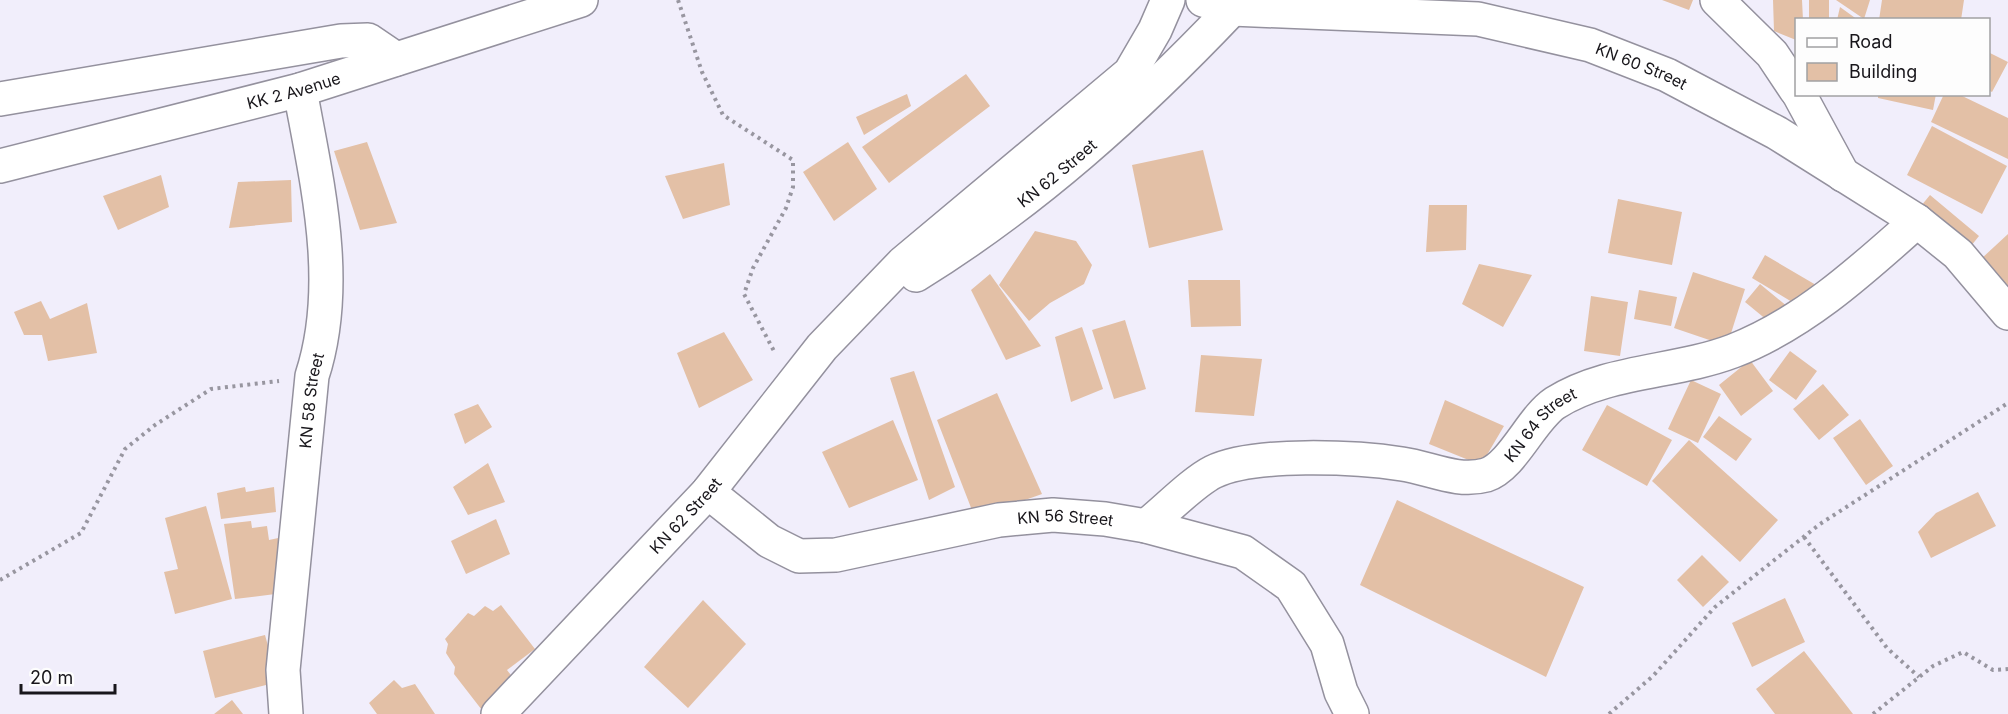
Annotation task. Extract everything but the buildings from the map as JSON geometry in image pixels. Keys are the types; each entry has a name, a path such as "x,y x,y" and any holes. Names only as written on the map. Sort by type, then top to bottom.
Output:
{"street":[{"name":"KK 2 Avenue","path":"0,166 300,90 581,0"},
{"name":"KN 62 Street","path":"498,714 708,492 822,347 903,263 1130,73 1155,30 1168,0"},
{"path":"1717,0 1772,54 1795,87"},
{"name":"KN 62 Street","path":"861,309 975,238 1065,168 1164,80 1218,5"},
{"name":"KN 60 Street","path":"1218,5 1478,19 1590,45 1667,75 1777,133 1917,221 1958,254 2008,313"},
{"path":"0,99 341,40 368,40 396,60"},
{"name":"KN 58 Street","path":"286,714 283,670 312,376 322,347 327,270 318,186 300,90"},
{"path":"1800,96 1843,175"},
{"name":"KN 64 Street","path":"1146,526 1212,472 1236,466 1293,458 1402,464 1459,478 1488,474 1506,461 1553,405 1588,386 1656,372 1733,351 1797,320 1873,261 1917,221"},
{"name":"KN 56 Street","path":"708,492 769,541 799,556 836,555 999,520 1042,516 1105,519 1146,526 1243,552 1291,586 1327,644 1341,693 1352,714"}],"path":[{"path":"678,0 702,72 723,116 793,160 793,187 786,208 753,268 744,294 792,384"},
{"path":"0,580 81,533 125,448 155,425 211,389 312,376"},
{"path":"1609,714 1653,676 1715,607 1820,524 2008,403"},
{"path":"1804,537 1887,648 1919,677"},
{"path":"1873,714 1933,666 1963,652 1993,670 2008,669"}]}
